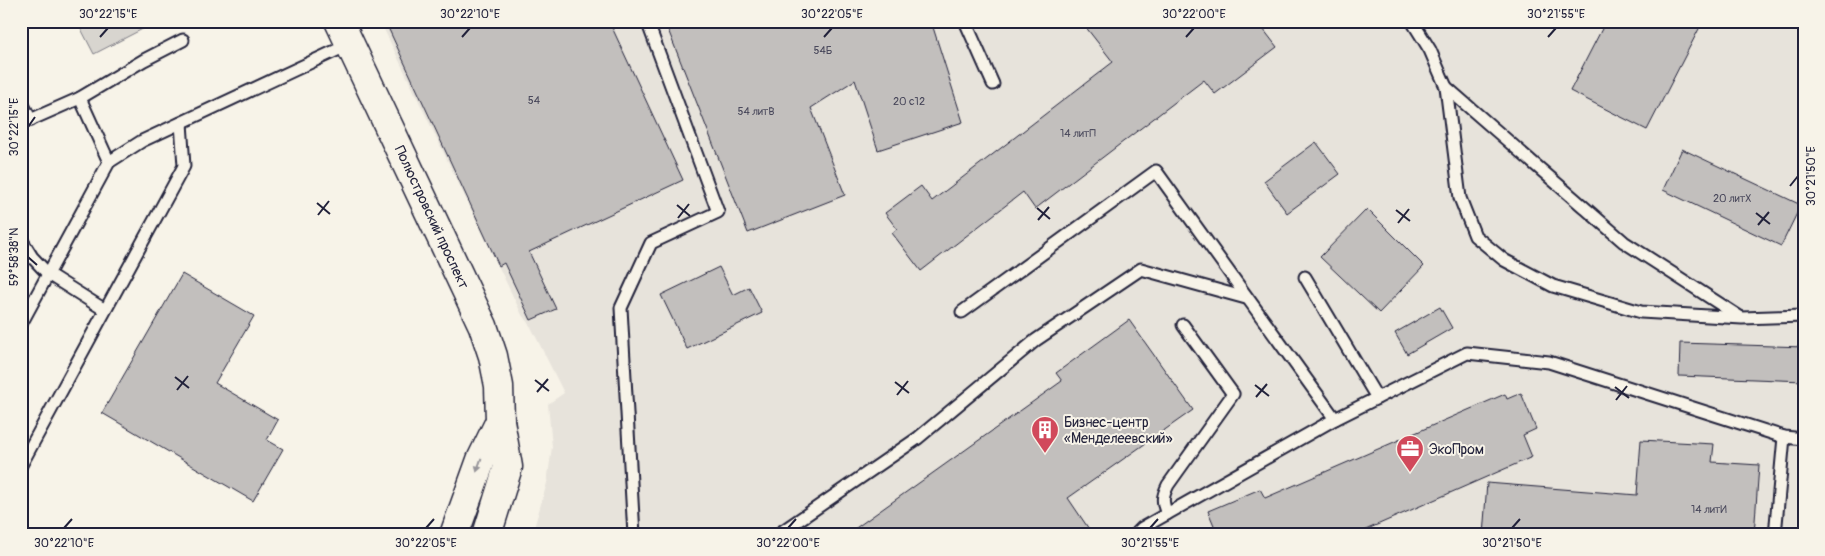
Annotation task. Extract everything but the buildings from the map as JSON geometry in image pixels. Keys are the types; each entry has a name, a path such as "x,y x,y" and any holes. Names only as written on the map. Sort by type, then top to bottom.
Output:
{"main road":[{"name":"Полюстровский проспект","path":"345,33 483,326 493,356 499,386 500,421 508,467 487,535"},
{"name":"Полюстровский проспект","path":"454,535 481,460 500,421"}],"lane":[{"path":"634,535 621,308 651,243 718,212 647,21"},
{"path":"965,21 993,84"},
{"path":"1412,21 1430,50 1446,87 1460,198 1475,236 1504,260 1553,286 1641,312 1742,318 1804,316"},
{"path":"21,324 109,162 142,141 182,122 345,33"},
{"path":"21,101 26,122 80,98 144,60 183,40"},
{"path":"1446,87 1624,242 1742,318"},
{"path":"80,98 109,162"},
{"path":"21,464 184,166 182,122"},
{"path":"962,312 1156,171 1334,419"},
{"path":"21,239 32,256 48,274 105,310"},
{"path":"777,535 918,438 1036,340 1141,268 1246,298"},
{"path":"1305,276 1377,398"},
{"path":"1167,514 1162,504 1163,495 1168,485 1232,394 1183,325"},
{"path":"1135,535 1142,528 1334,419 1467,353 1549,362 1784,437 1804,439"},
{"path":"1775,535 1784,437"}],"shaded area":[{"path":"77,21 158,21 94,54"},
{"path":"380,21 1804,21 1804,535 532,535 547,483 552,447 548,404 564,393 531,327 522,315"}],"place":[{"name":"Бизнес-центр «Менделеевский»","path":"1045,454"},
{"name":"ЭкоПром","path":"1410,473"}]}
